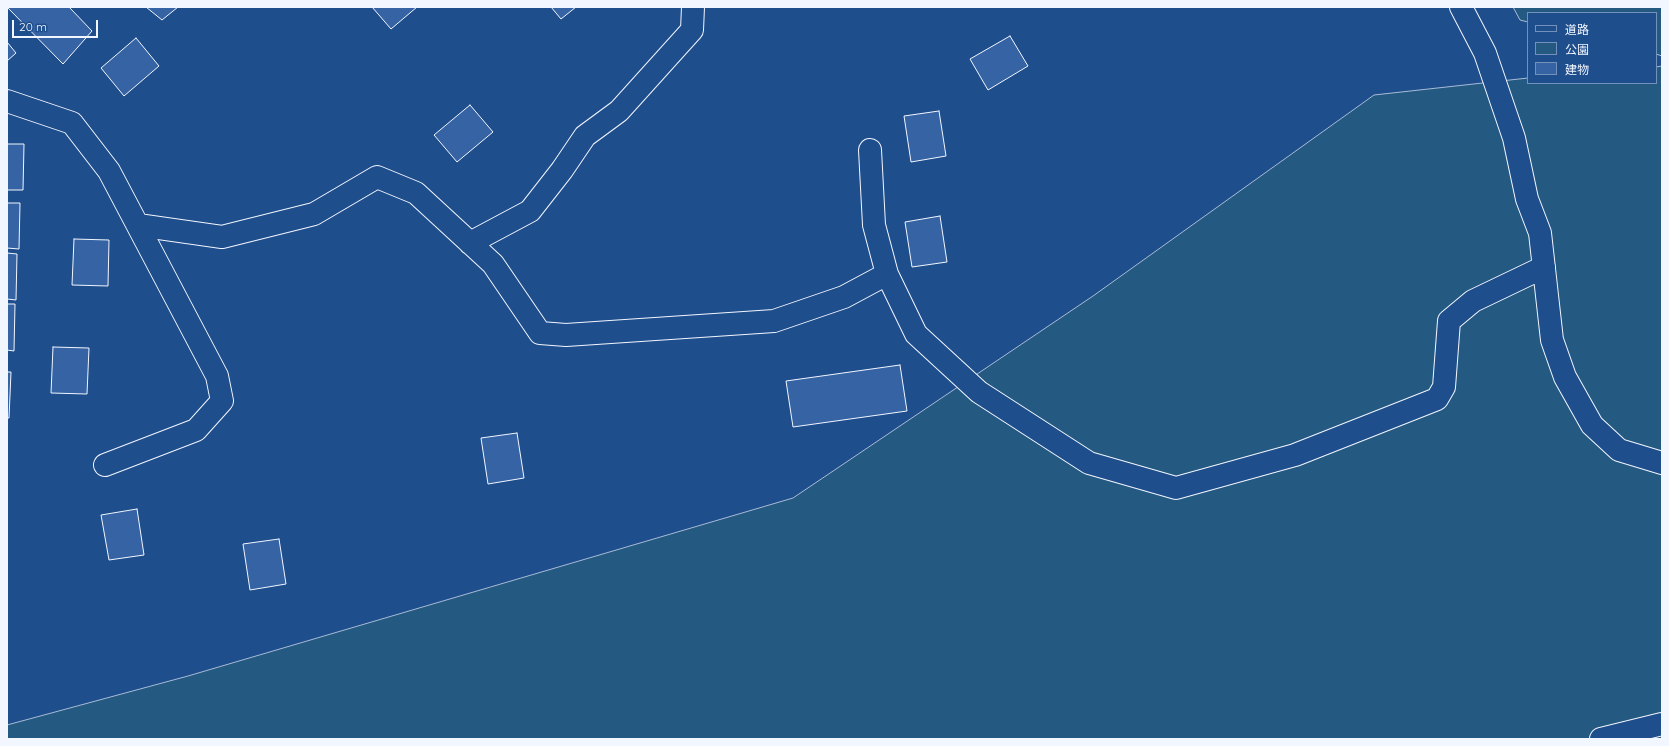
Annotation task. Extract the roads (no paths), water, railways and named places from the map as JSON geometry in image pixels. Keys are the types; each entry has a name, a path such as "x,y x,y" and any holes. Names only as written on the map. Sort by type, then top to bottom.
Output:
{"street":[{"path":"470,243 530,211 562,170 585,136 619,111 692,30 693,7"},
{"path":"1461,7 1485,53 1514,138 1527,199 1540,233 1552,340 1565,377 1592,425 1619,450 1662,463"},
{"path":"7,101 72,123 109,171 217,376 222,401 196,430 105,465"},
{"path":"870,150 874,224 887,274 916,334 979,392 1089,464 1176,488 1295,455 1437,399 1444,387 1449,321 1473,301 1544,267"},
{"path":"138,224 222,237 314,214 377,177 416,193 493,264 540,333 566,335 774,321 844,297 887,274"},
{"path":"1600,739 1662,724"}]}
